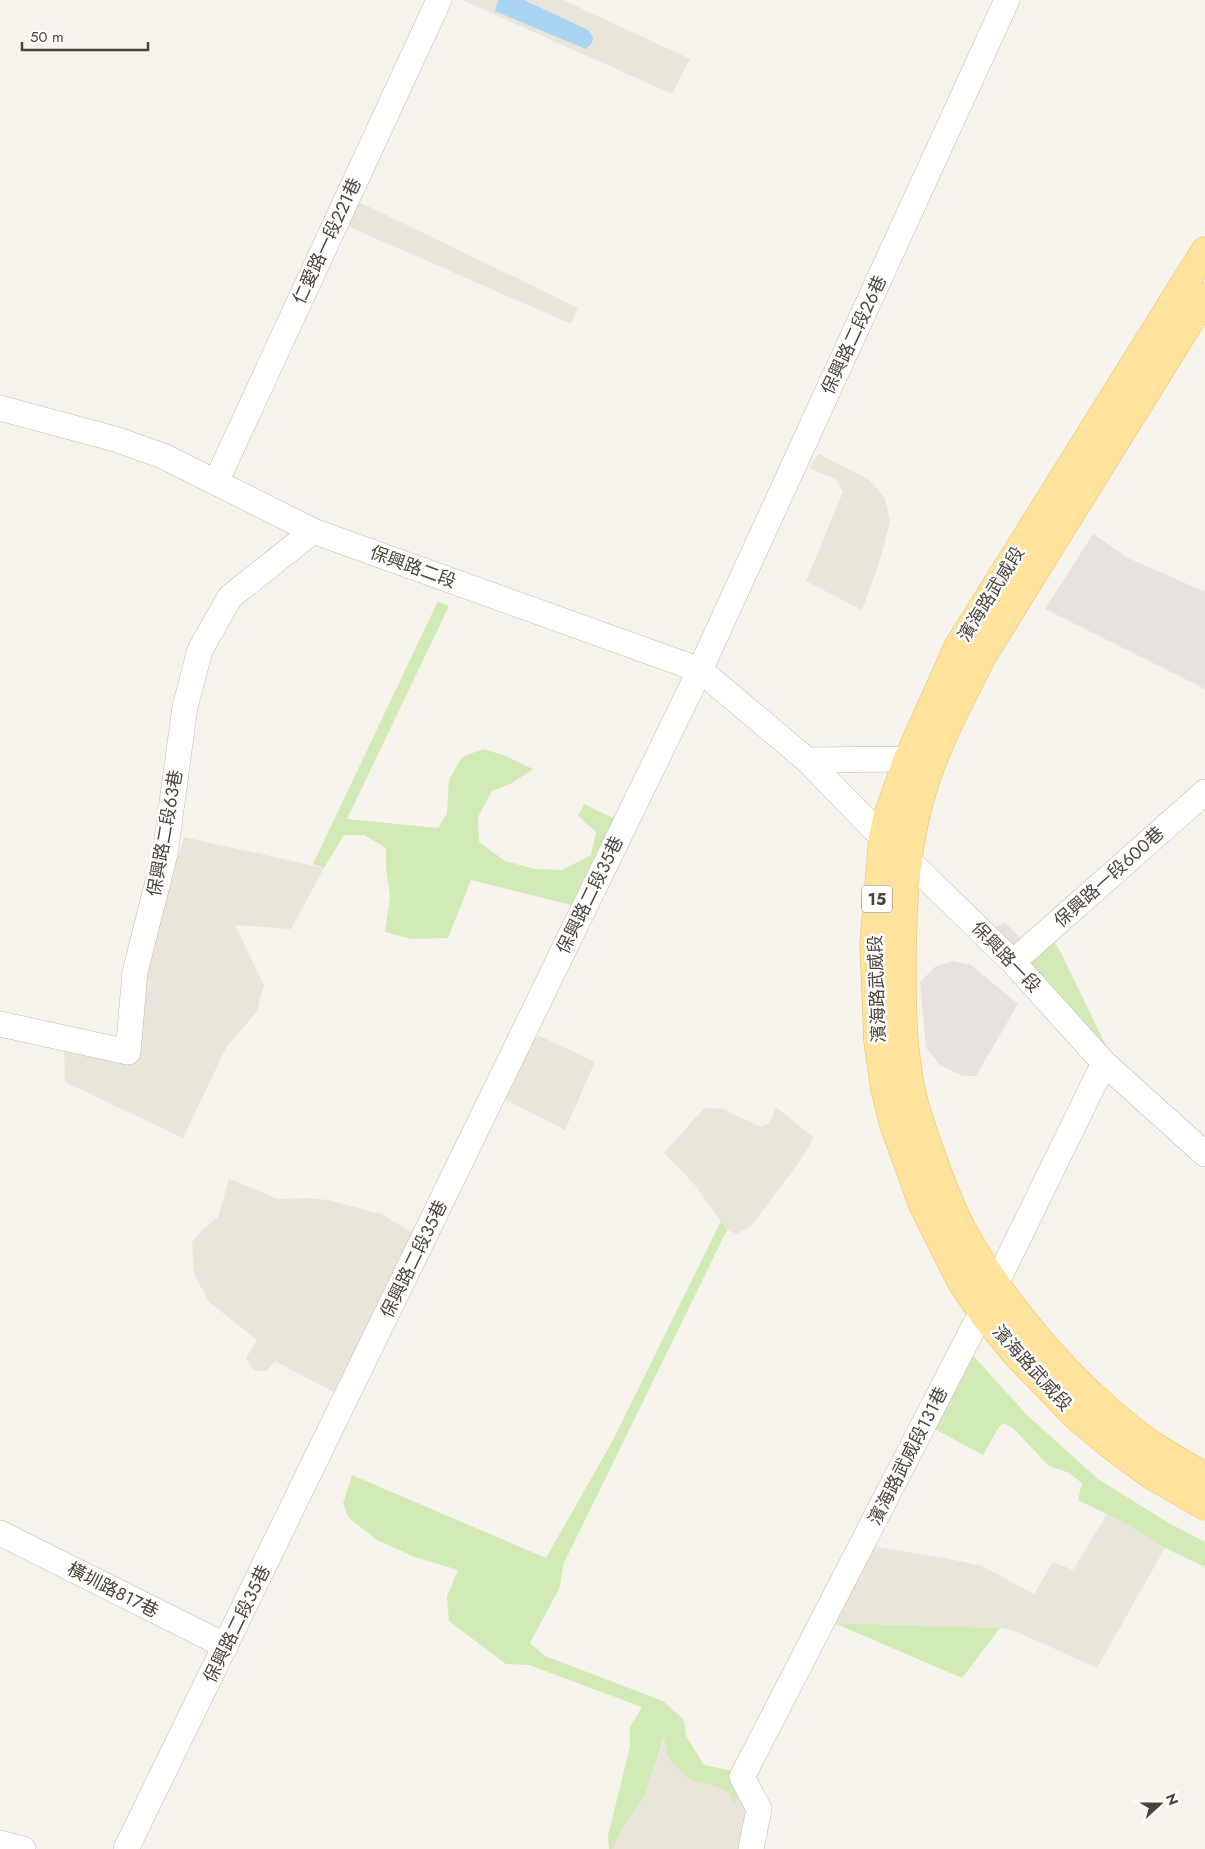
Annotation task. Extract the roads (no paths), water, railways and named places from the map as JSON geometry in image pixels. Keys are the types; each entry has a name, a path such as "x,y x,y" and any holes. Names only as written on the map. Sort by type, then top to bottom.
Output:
{"main road":[{"name":"濱海路武威段","path":"1205,252 958,647 908,758 888,815 882,838 874,943 878,1041 884,1084 894,1125 923,1205 961,1281 982,1312 1017,1355 1076,1416 1108,1443 1153,1476 1205,1506"},
{"name":"濱海路武威段","path":"1205,297 984,653 955,710 926,779 906,859 902,940 902,1017 908,1075 921,1126 940,1178 964,1234 996,1284 1045,1347 1095,1398 1152,1445 1205,1477"}],"street":[{"name":"仁愛路一段221巷","path":"216,482 439,0"},
{"name":"保興路二段26巷","path":"700,670 1007,0"},
{"name":"保興路二段","path":"0,408 123,442 163,456 314,531 700,670 807,760"},
{"name":"保興路二段63巷","path":"0,1024 128,1052 135,972 165,854 185,706 200,650 230,597 314,531"},
{"name":"保興路二段35巷","path":"126,1849 700,670"},
{"path":"807,760 908,758"},
{"name":"保興路一段","path":"807,760 882,838 1012,962 1104,1063 1205,1154"},
{"name":"保興路一段600巷","path":"1012,962 1205,792"},
{"name":"濱海路武威段131巷","path":"751,1849 759,1809 742,1777 982,1312 1104,1063"},
{"name":"橫圳路817巷","path":"0,1533 226,1646"},
{"path":"0,1843 23,1849"}],"water":[{"path":"498,0 524,0 588,30 593,37 592,43 586,49 495,11"}]}
